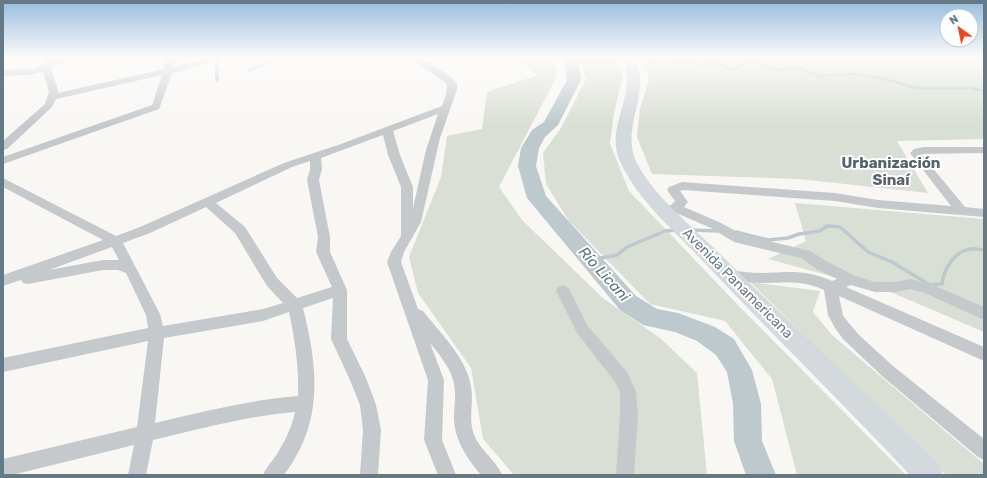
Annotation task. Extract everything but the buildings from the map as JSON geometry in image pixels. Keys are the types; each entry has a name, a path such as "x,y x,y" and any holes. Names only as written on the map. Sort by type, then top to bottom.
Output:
{"main road":[{"name":"Avenida Panamericana","path":"635,80 634,91 623,133 623,144 632,168 643,184 671,211 693,238 728,275 929,475"}],"street":[{"path":"3,147 39,116 49,105 54,97 54,90 50,80"},
{"path":"54,97 127,80"},
{"path":"3,161 156,107 165,80"},
{"path":"447,80 452,84 452,91 437,128 425,187 414,222 407,238 396,254 394,262 436,380 432,440 447,475"},
{"path":"3,281 115,241 207,202 288,165 445,108"},
{"path":"387,130 394,155 407,187 407,238"},
{"path":"961,211 915,153 924,150 984,150"},
{"path":"315,156 316,169 313,180 324,237 323,252 340,290 339,339 358,378 368,405 372,430 369,474"},
{"path":"3,182 115,241 153,314 157,333 145,435 136,475"},
{"path":"671,211 682,202 673,190 682,186 835,197 878,204 984,213"},
{"path":"207,202 240,230 272,282 295,306 303,340 307,375 306,403 300,430 283,461 272,475"},
{"path":"671,211 715,225 739,239 804,254 851,280 875,287 910,284 928,288 984,314"},
{"path":"3,285 46,275 103,265 120,265 131,270"},
{"path":"728,275 761,278 792,276 816,280 984,354"},
{"path":"831,287 851,280"},
{"path":"831,287 833,300 831,306 837,321 860,346 894,377 980,444"},
{"path":"3,365 157,333 263,315 295,306 340,290"},
{"path":"563,291 582,329 621,377 628,392 629,414 625,475"},
{"path":"406,299 447,355 461,379 464,434 475,453 493,475"},
{"path":"3,468 228,414 273,406 306,403"}],"shaded area":[{"path":"522,80 555,80 499,187 522,220 604,299 660,338 697,373 707,475 514,475 483,439 471,368 418,293 409,257 441,177 447,136 482,129 487,92"},
{"path":"585,80 622,80 614,113 610,144 629,191 736,303 906,475 797,475 772,379 725,321 650,304 569,221 546,184 543,153 561,128"},
{"path":"648,80 984,80 984,139 897,141 928,193 799,179 652,174 637,137 640,109"},
{"path":"795,203 984,219 984,332 893,293 768,259 806,241"},
{"path":"750,282 820,291 813,312 832,335 984,464 984,475 946,475"}],"waterway":[{"name":"Río Licani","path":"574,80 550,125 538,134 530,148 527,166 537,198 628,303 651,318 678,323 706,334 725,347 739,370 747,404 748,441 761,475"},
{"path":"889,80 916,88 970,88 984,91"},
{"path":"736,232 768,240 788,238 799,234 820,231 827,226 840,227 868,252 892,262 930,285 942,284 945,272 951,262 960,253 965,250 984,250"},
{"path":"590,260 617,255 627,247 665,231 678,230"},
{"path":"690,230 719,231"}],"district":[{"name":"Urbanización Sinaí","path":"891,172"}]}
